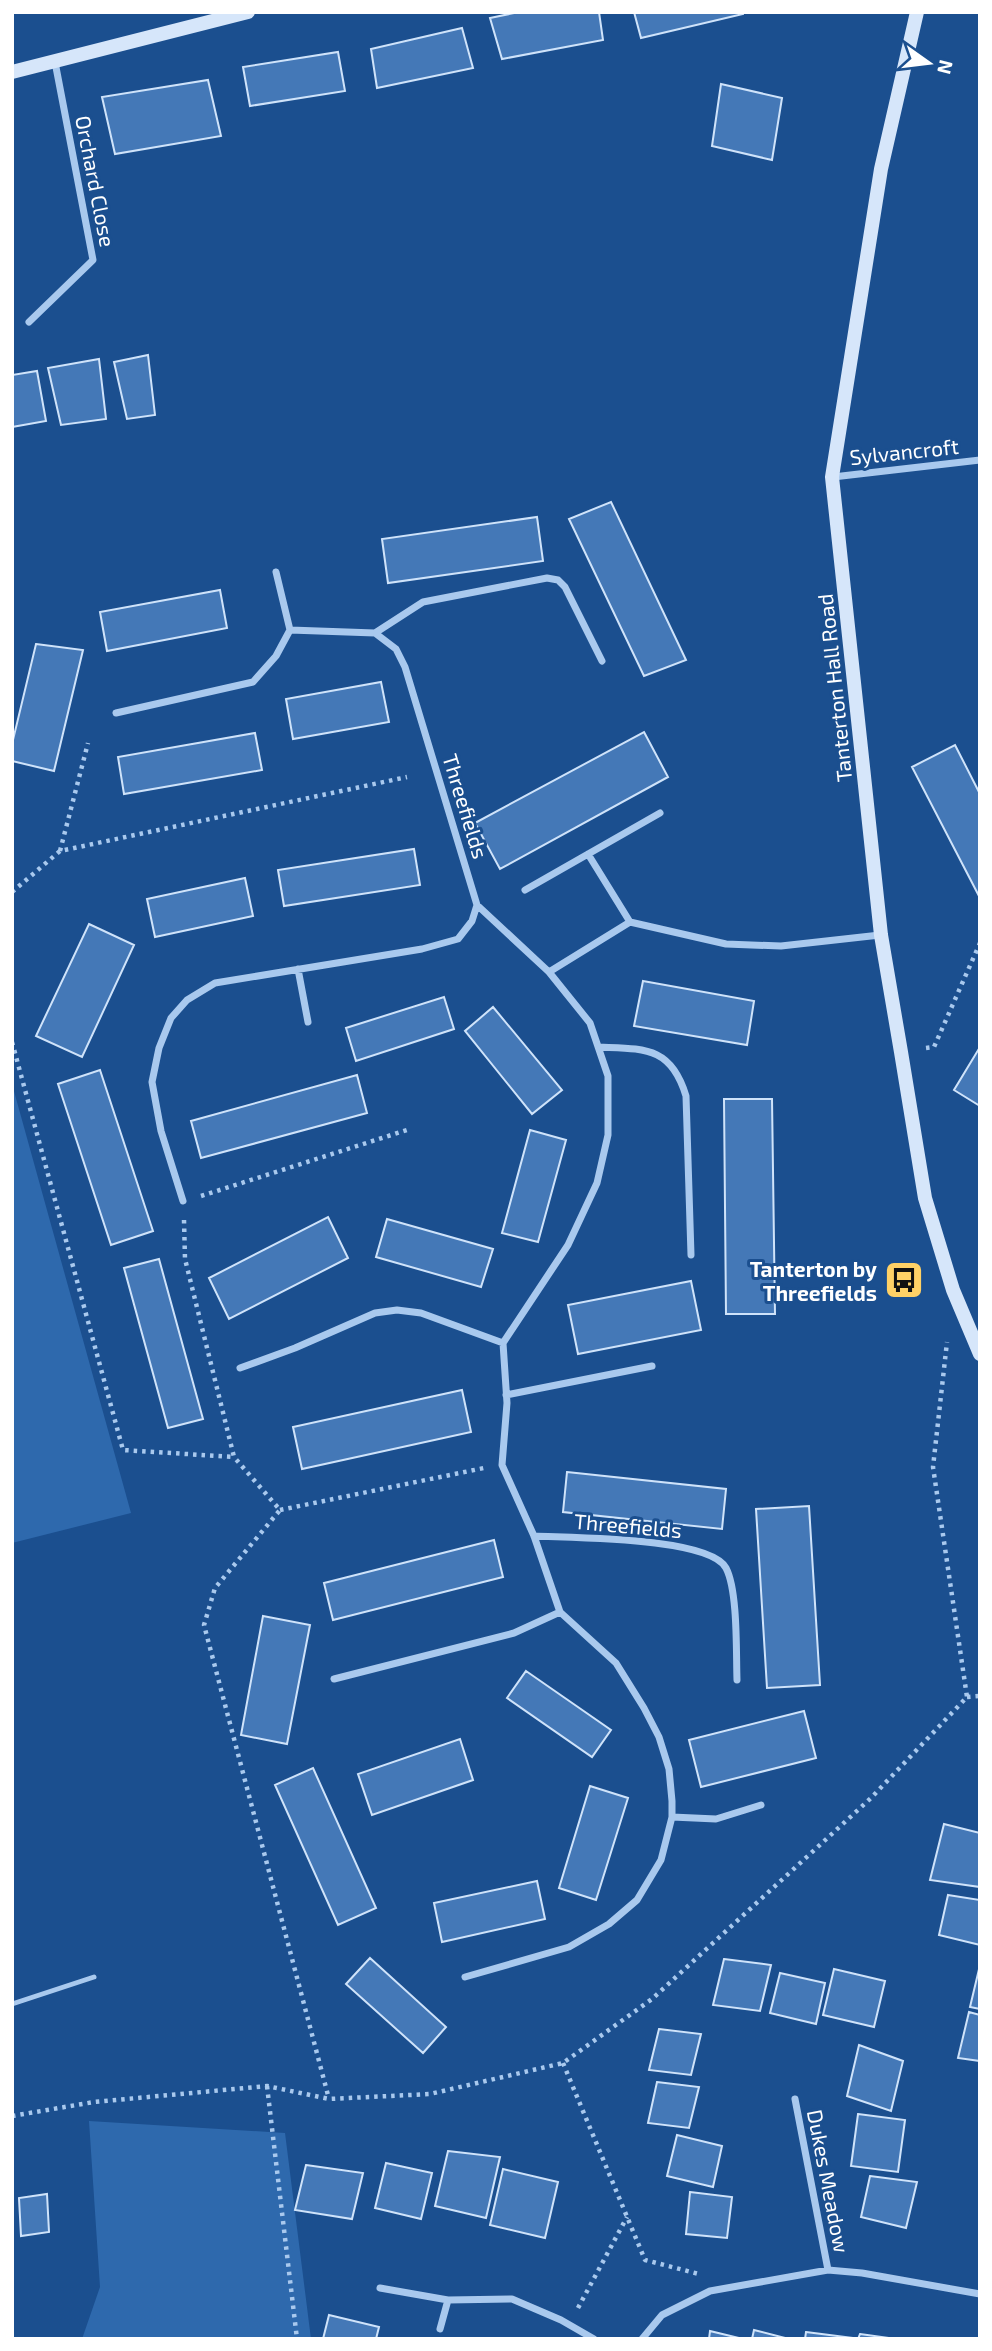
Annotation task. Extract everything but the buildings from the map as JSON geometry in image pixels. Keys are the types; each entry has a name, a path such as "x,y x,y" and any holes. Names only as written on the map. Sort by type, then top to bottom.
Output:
{"street":[{"path":"12,72 248,12"},
{"name":"Tanterton Hall Road","path":"917,12 881,169 832,477 881,935 925,1198 953,1290 980,1353"},
{"name":"Orchard Close","path":"29,322 93,260 55,62"},
{"name":"Sylvancroft","path":"832,477 980,460"},
{"path":"116,713 253,682 276,656 290,630 276,572"},
{"path":"290,630 375,633 423,603 547,578 558,580 565,587 602,661"},
{"name":"Threefields","path":"375,633 396,649 405,667 477,905"},
{"path":"525,890 660,813"},
{"path":"588,854 630,922"},
{"path":"183,1201 161,1131 152,1082 159,1048 171,1018 187,1000 215,984 422,949 458,939 472,921 477,905 549,972 590,1023 608,1076 608,1136 597,1183 568,1245 503,1343 506,1395 502,1465 534,1536 560,1612 616,1663 659,1738 669,1769 672,1818 664,1851 653,1877 637,1900 609,1924 569,1947 465,1977"},
{"path":"549,972 630,922 726,944 781,946 881,935"},
{"path":"298,969 308,1022"},
{"path":"598,1048 654,1052 667,1060 680,1077 685,1096 691,1255"},
{"path":"240,1368 295,1348 375,1313 397,1310 421,1313 503,1343"},
{"path":"506,1395 652,1366"},
{"name":"Threefields","path":"534,1536 684,1547 715,1557 726,1567 732,1590 737,1680"},
{"path":"334,1679 514,1633 560,1612"},
{"path":"672,1818 716,1819 761,1805"},
{"name":"Dukes Meadow","path":"795,2099 828,2270"},
{"name":"Dukes Meadow","path":"642,2339 662,2315 710,2291 828,2270 862,2273 980,2294"},
{"path":"380,2288 447,2300 512,2299 569,2324 594,2339"},
{"path":"440,2329 447,2300"}],"lane":[{"path":"12,2004 94,1977"}],"path":[{"path":"60,851 89,743"},
{"path":"12,892 60,851 407,777"},
{"path":"901,1052 934,1047 980,943"},
{"path":"12,1042 122,1450 234,1457"},
{"path":"280,1510 234,1457 185,1259 183,1201 410,1129"},
{"path":"328,2099 204,1625 215,1588 280,1510 502,1465"},
{"path":"967,1697 980,1696"},
{"path":"563,2063 645,2260 699,2274 710,2291"},
{"path":"267,2087 297,2339"},
{"path":"569,2324 627,2217"}],"shaded area":[{"path":"12,1084 131,1513 12,1543"},
{"path":"89,2121 285,2133 311,2339 82,2339 100,2287"}],"place":[{"name":"Tanterton by Threefields","path":"904,1280"}]}
